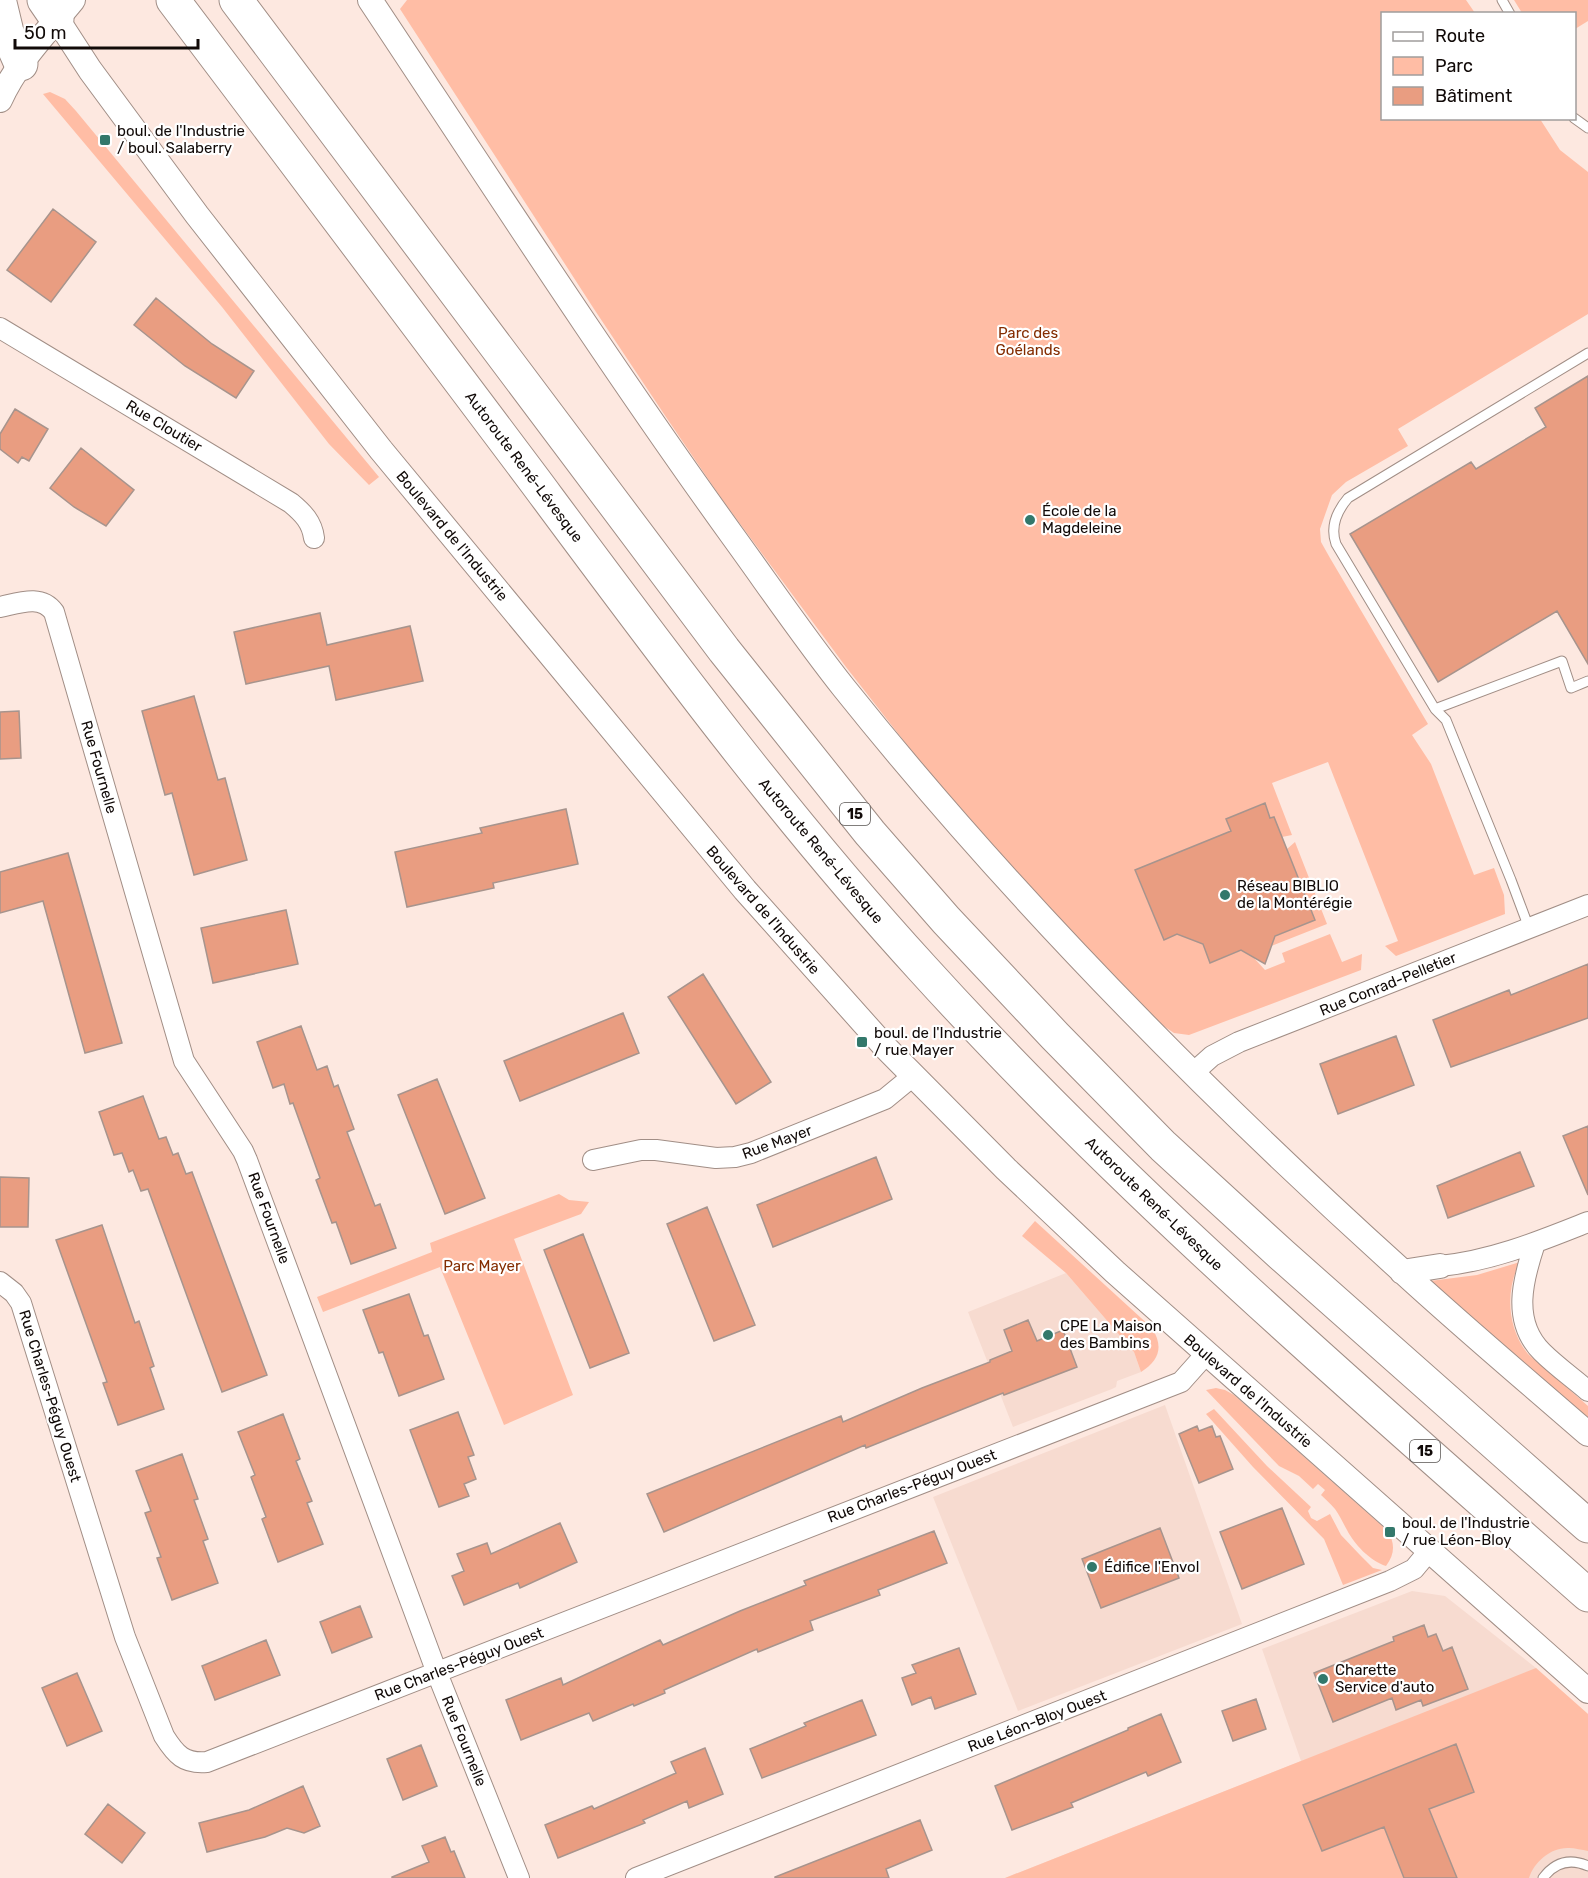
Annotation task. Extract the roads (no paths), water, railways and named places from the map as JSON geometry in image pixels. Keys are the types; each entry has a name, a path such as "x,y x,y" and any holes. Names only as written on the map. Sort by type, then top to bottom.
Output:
{"highway":[{"name":"15","path":"236,0 736,665 851,809 939,912 1054,1036 1164,1146 1264,1239 1588,1526"},
{"path":"0,3 7,32 21,64"},
{"name":"Autoroute René-Lévesque","path":"180,10 715,722 806,834 921,967 1050,1103 1187,1237 1588,1595"}],"street":[{"path":"370,0 675,455 798,627 893,748 1027,901 1193,1073 1402,1272 1588,1434"},
{"path":"0,100 58,6"},
{"name":"Boulevard de l'Industrie","path":"58,6 90,70 197,214 381,450 745,890 878,1039 1052,1213 1206,1354 1588,1691"},
{"name":"Rue Cloutier","path":"0,328 291,503 310,523 314,538"},
{"name":"Rue Fournelle","path":"0,607 33,601 49,605 54,612 184,1061 247,1160 437,1673 519,1878"},
{"name":"Rue Conrad-Pelletier","path":"1193,1073 1212,1056 1239,1042 1588,905"},
{"name":"Rue Mayer","path":"593,1160 641,1150 716,1158 751,1153 885,1099 913,1076"},
{"path":"1402,1272 1479,1260 1535,1243 1588,1222"},
{"path":"1535,1243 1527,1268 1521,1301 1527,1328 1533,1342 1541,1352 1588,1391"},
{"name":"Rue Charles-Péguy Ouest","path":"0,1282 14,1293 21,1303 125,1636 164,1737 172,1750 184,1759 197,1763 207,1762 437,1673 1180,1382 1206,1354"},
{"name":"Rue Léon-Bloy Ouest","path":"636,1878 1390,1581 1414,1569 1429,1551"}],"lane":[{"path":"1576,119 1588,128"},
{"path":"1529,928 1446,720 1434,709 1336,544 1334,529 1337,516 1348,498 1588,353"},
{"path":"1434,709 1562,661 1571,688 1588,681"},
{"path":"1543,1878 1549,1870 1568,1861 1588,1866"}],"place":[{"name":"boul. de l'Industrie / boul. Salaberry","path":"105,140"},
{"name":"École de la Magdeleine","path":"1030,520"},
{"name":"Réseau BIBLIO de la Montérégie","path":"1225,895"},
{"name":"boul. de l'Industrie / rue Mayer","path":"862,1042"},
{"name":"CPE La Maison des Bambins","path":"1048,1335"},
{"name":"boul. de l'Industrie / rue Léon-Bloy","path":"1390,1532"},
{"name":"Édifice l'Envol","path":"1092,1567"},
{"name":"Charette Service d'auto","path":"1323,1679"}],"park label":[{"name":"Parc des Goélands","path":"1028,342"},
{"name":"Parc Mayer","path":"482,1266"}]}
